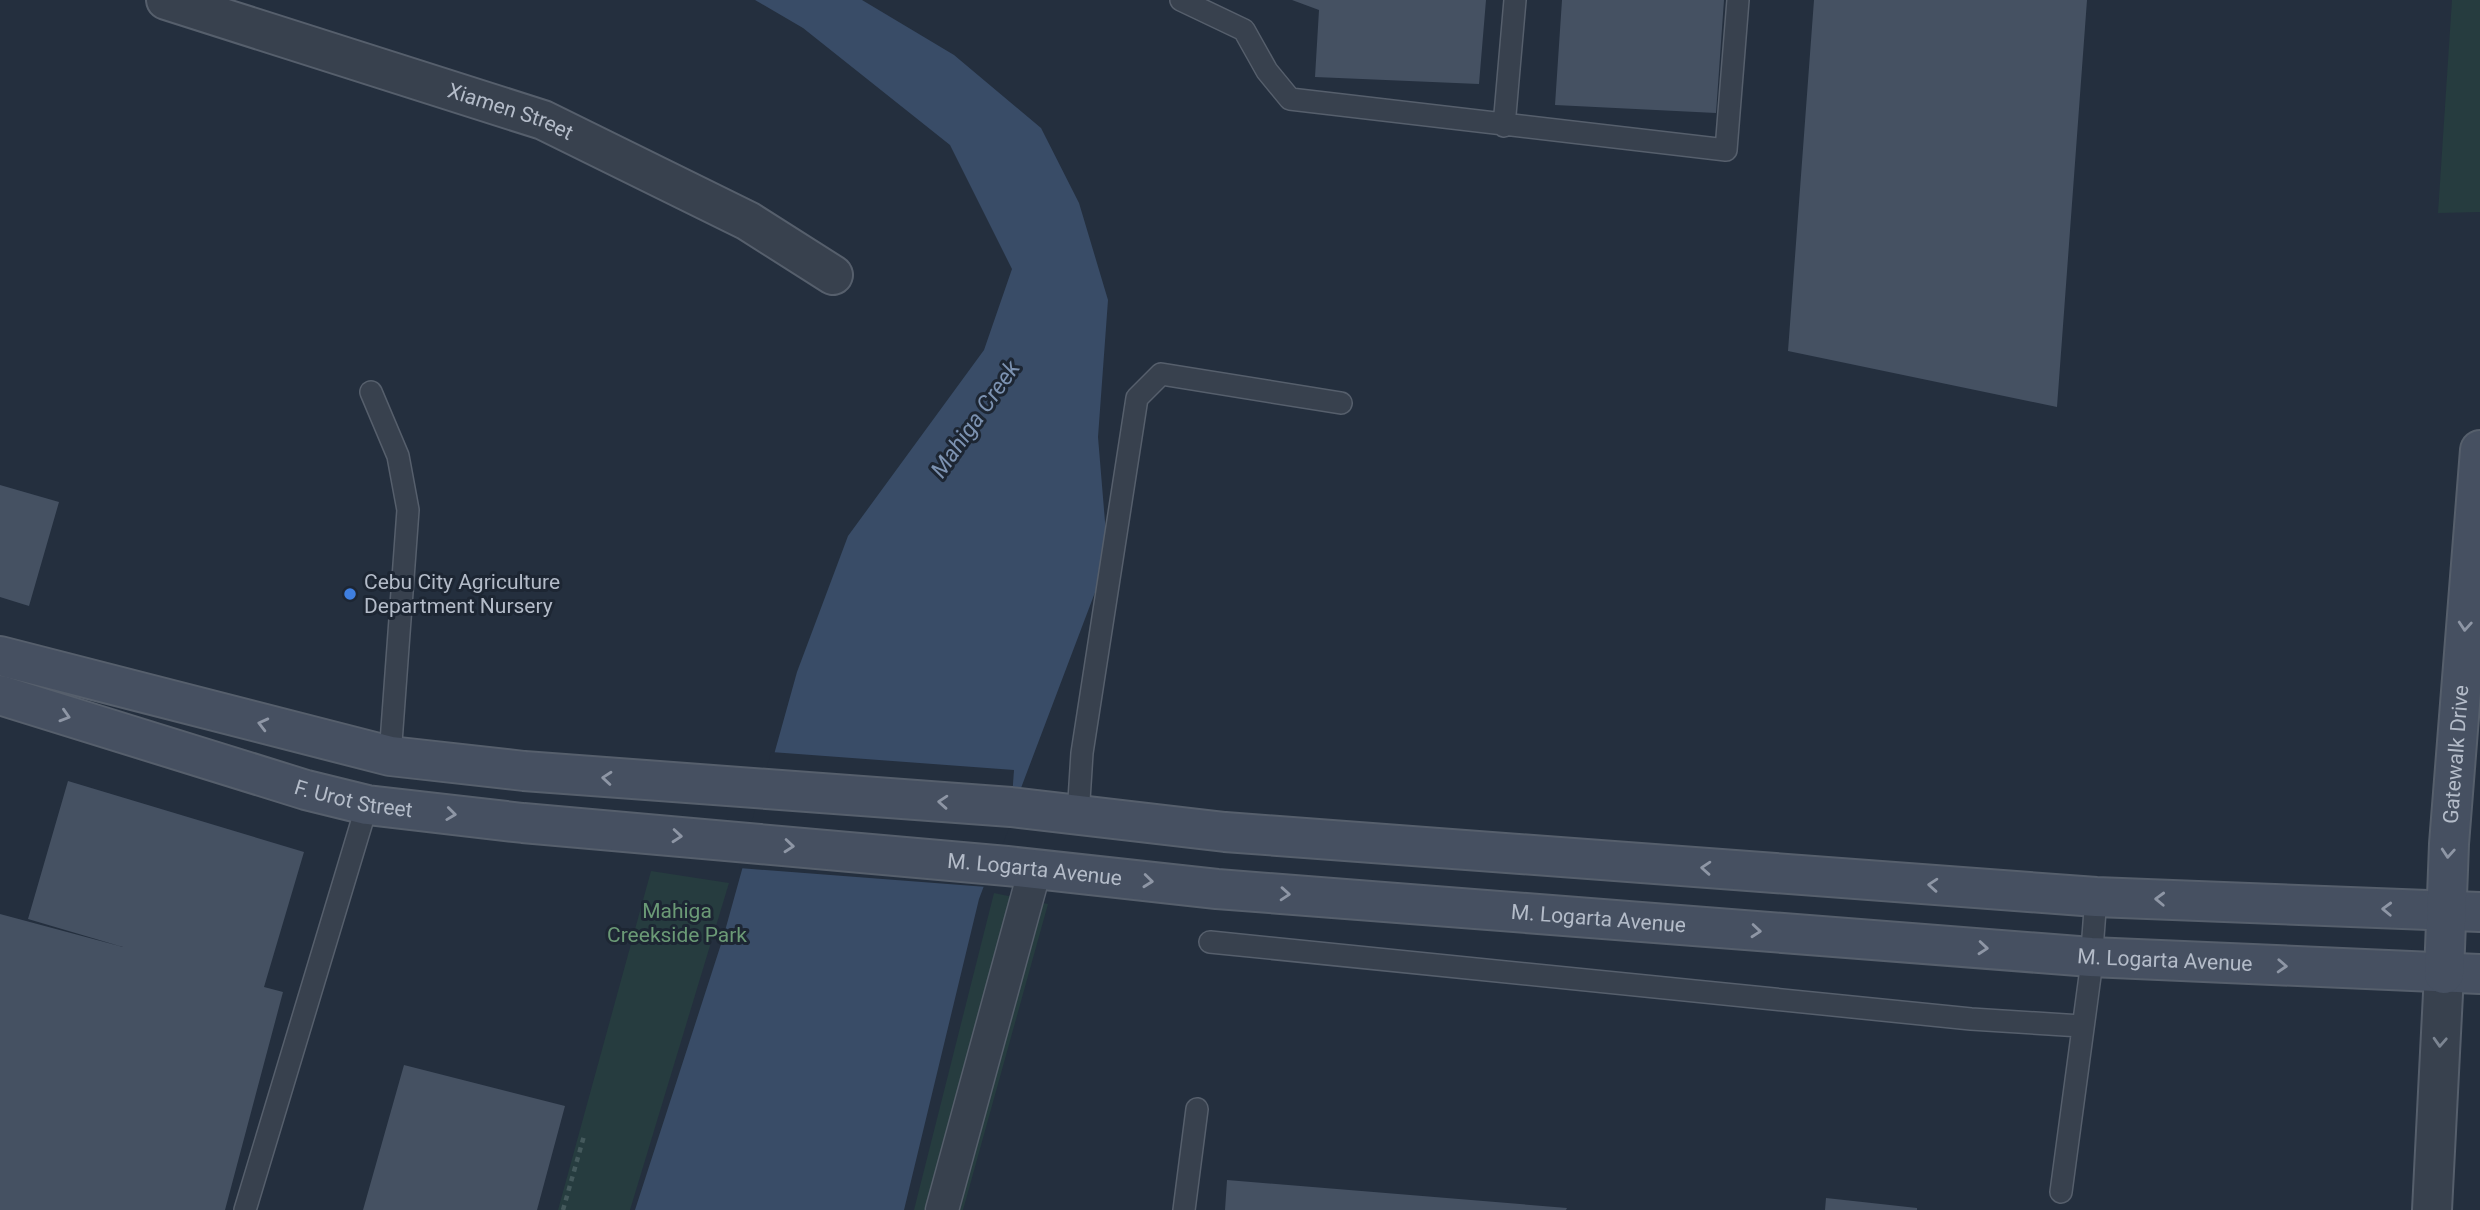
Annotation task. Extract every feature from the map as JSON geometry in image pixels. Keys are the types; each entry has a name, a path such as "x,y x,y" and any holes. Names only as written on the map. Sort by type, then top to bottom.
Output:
{"main road":[{"name":"Gatewalk Drive","path":"2462,974 2462,911 2480,450"},
{"path":"0,656 390,756 524,771 1011,807 1225,832 2096,897 2462,911"},
{"name":"F. Urot Street","path":"0,695 306,790 367,804 721,840"},
{"path":"306,790 319,738"},
{"name":"M. Logarta Avenue","path":"721,840 1021,867 1217,889 2091,957 2462,974"}],"street":[{"name":"Xiamen Street","path":"166,0 543,120 748,221 833,275"},
{"path":"942,1210 1021,867"},
{"path":"2432,1210 2462,974"}],"lane":[{"path":"1181,0 1244,30 1267,71 1290,99 1726,150 1738,0"},
{"path":"1504,126 1514,0"},
{"path":"1078,816 1082,753 1137,398 1161,374 1341,403"},
{"path":"372,392 398,456 408,509 390,756"},
{"path":"245,1210 367,804"},
{"path":"2061,1192 2091,957 2096,897"},
{"path":"1210,942 1958,1017 2081,1026"},
{"path":"1184,1210 1197,1109"}],"path":[{"path":"564,1210 584,1136"}],"green space":[{"path":"2452,0 2480,0 2480,212 2438,213"},
{"name":"Mahiga Creekside Park","path":"651,871 729,883 630,1210 558,1210"},
{"path":"994,893 1048,904 963,1210 914,1210"}],"water":[{"name":"Mahiga Creek","path":"755,0 862,0 954,55 1041,128 1079,203 1108,300 1098,437 1108,558 979,899 904,1210 635,1210 723,938 797,672 848,536 984,350 1012,269 950,145 803,28"}],"pier":[{"path":"771,752 1014,770 1010,825 987,887 739,868"}],"building":[{"path":"1292,0 1486,0 1479,84 1315,77 1319,10"},
{"path":"1562,0 1724,0 1716,113 1555,105"},
{"path":"1814,0 2087,0 2057,407 1788,351"},
{"path":"0,485 59,502 29,606 0,597"},
{"path":"68,781 304,852 264,987 283,992 225,1210 0,1210 0,914 123,947 28,919"},
{"path":"404,1065 565,1106 537,1210 363,1210"},
{"path":"1227,1180 1567,1208 1225,1210"},
{"path":"1826,1198 1917,1208 1917,1210 1825,1210"}],"place":[{"name":"Cebu City Agriculture Department Nursery","path":"350,594"}]}
